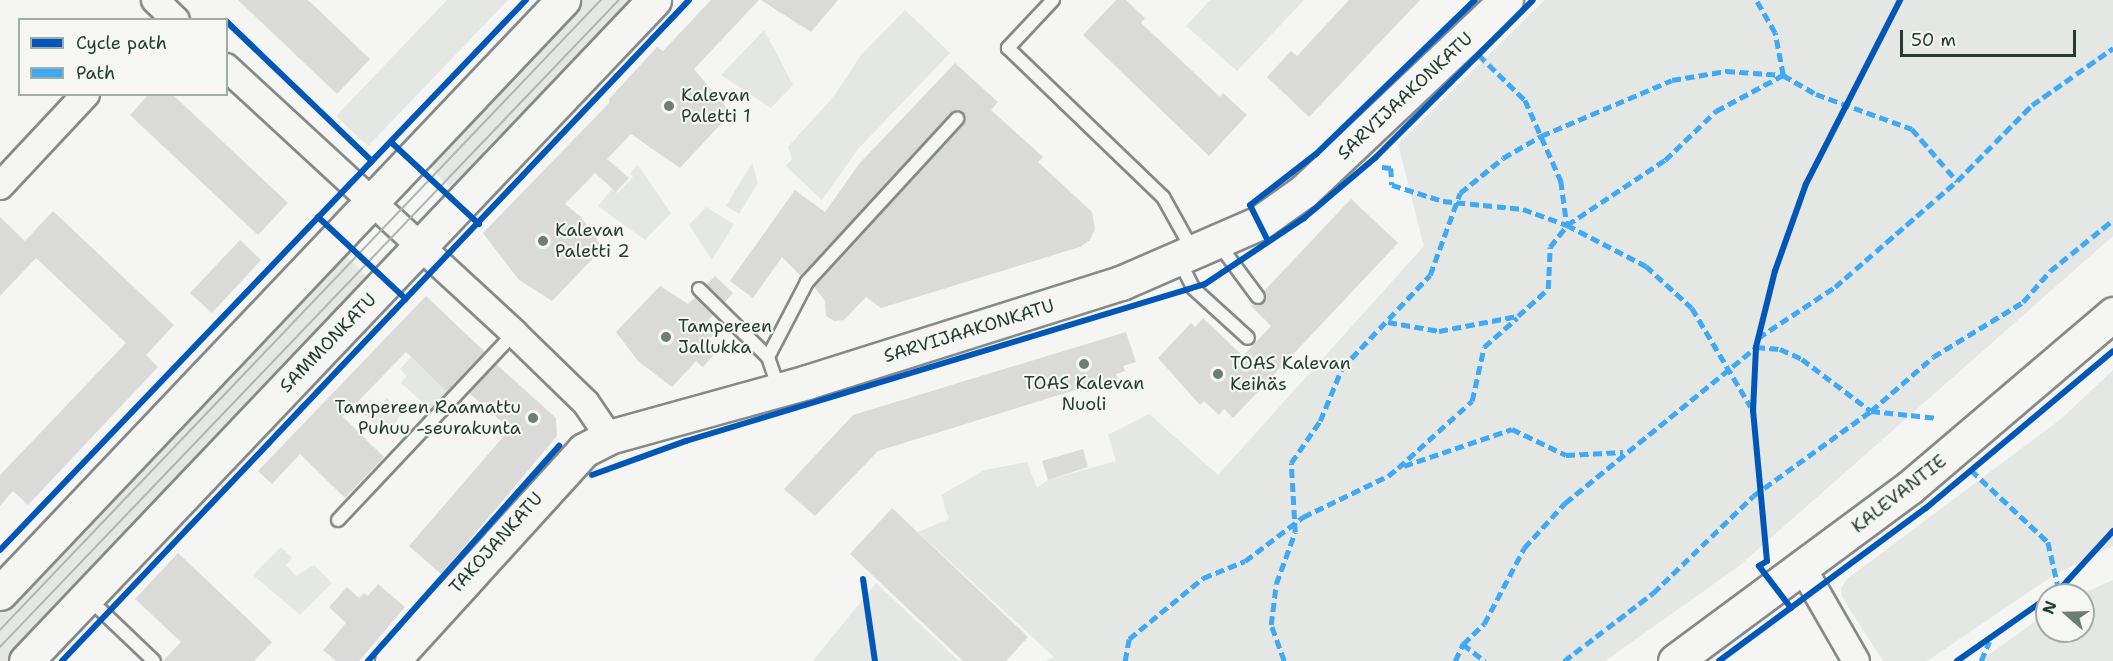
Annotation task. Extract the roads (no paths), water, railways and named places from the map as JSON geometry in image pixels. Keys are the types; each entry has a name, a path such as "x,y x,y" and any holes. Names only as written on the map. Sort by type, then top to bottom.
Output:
{"main road":[{"path":"0,593 563,0"},
{"name":"SAMMONKATU","path":"26,661 654,0"},
{"name":"SARVIJAAKONKATU","path":"609,436 780,390 1121,283 1197,252 1259,223 1304,191 1493,4"},
{"name":"KALEVANTIE","path":"1674,661 1910,487 2113,314"},
{"name":"TAKOJANKATU","path":"392,661 557,475 584,450 609,436"}],"street":[{"path":"228,69 514,333 586,403 609,436"},
{"path":"0,186 84,96"},
{"path":"1802,567 1856,661"}],"lane":[{"path":"1053,0 1008,48 1163,197 1197,252 1258,297"},
{"path":"768,357 807,282 957,119"},
{"path":"1197,252 1193,288 1248,338"},
{"path":"699,289 768,357 780,390"},
{"path":"339,520 514,333"},
{"path":"86,597 154,661"}],"tram line":[{"path":"0,630 601,0"},
{"path":"0,647 619,0"}],"place":[{"name":"Kalevan Paletti 1","path":"669,106"},
{"name":"Kalevan Paletti 2","path":"543,241"},
{"name":"Tampereen Jallukka","path":"666,337"},
{"name":"TOAS Kalevan Nuoli","path":"1084,364"},
{"name":"TOAS Kalevan Keihäs","path":"1218,374"},
{"name":"Tampereen Raamattu Puhuu -seurakunta","path":"533,418"}]}
